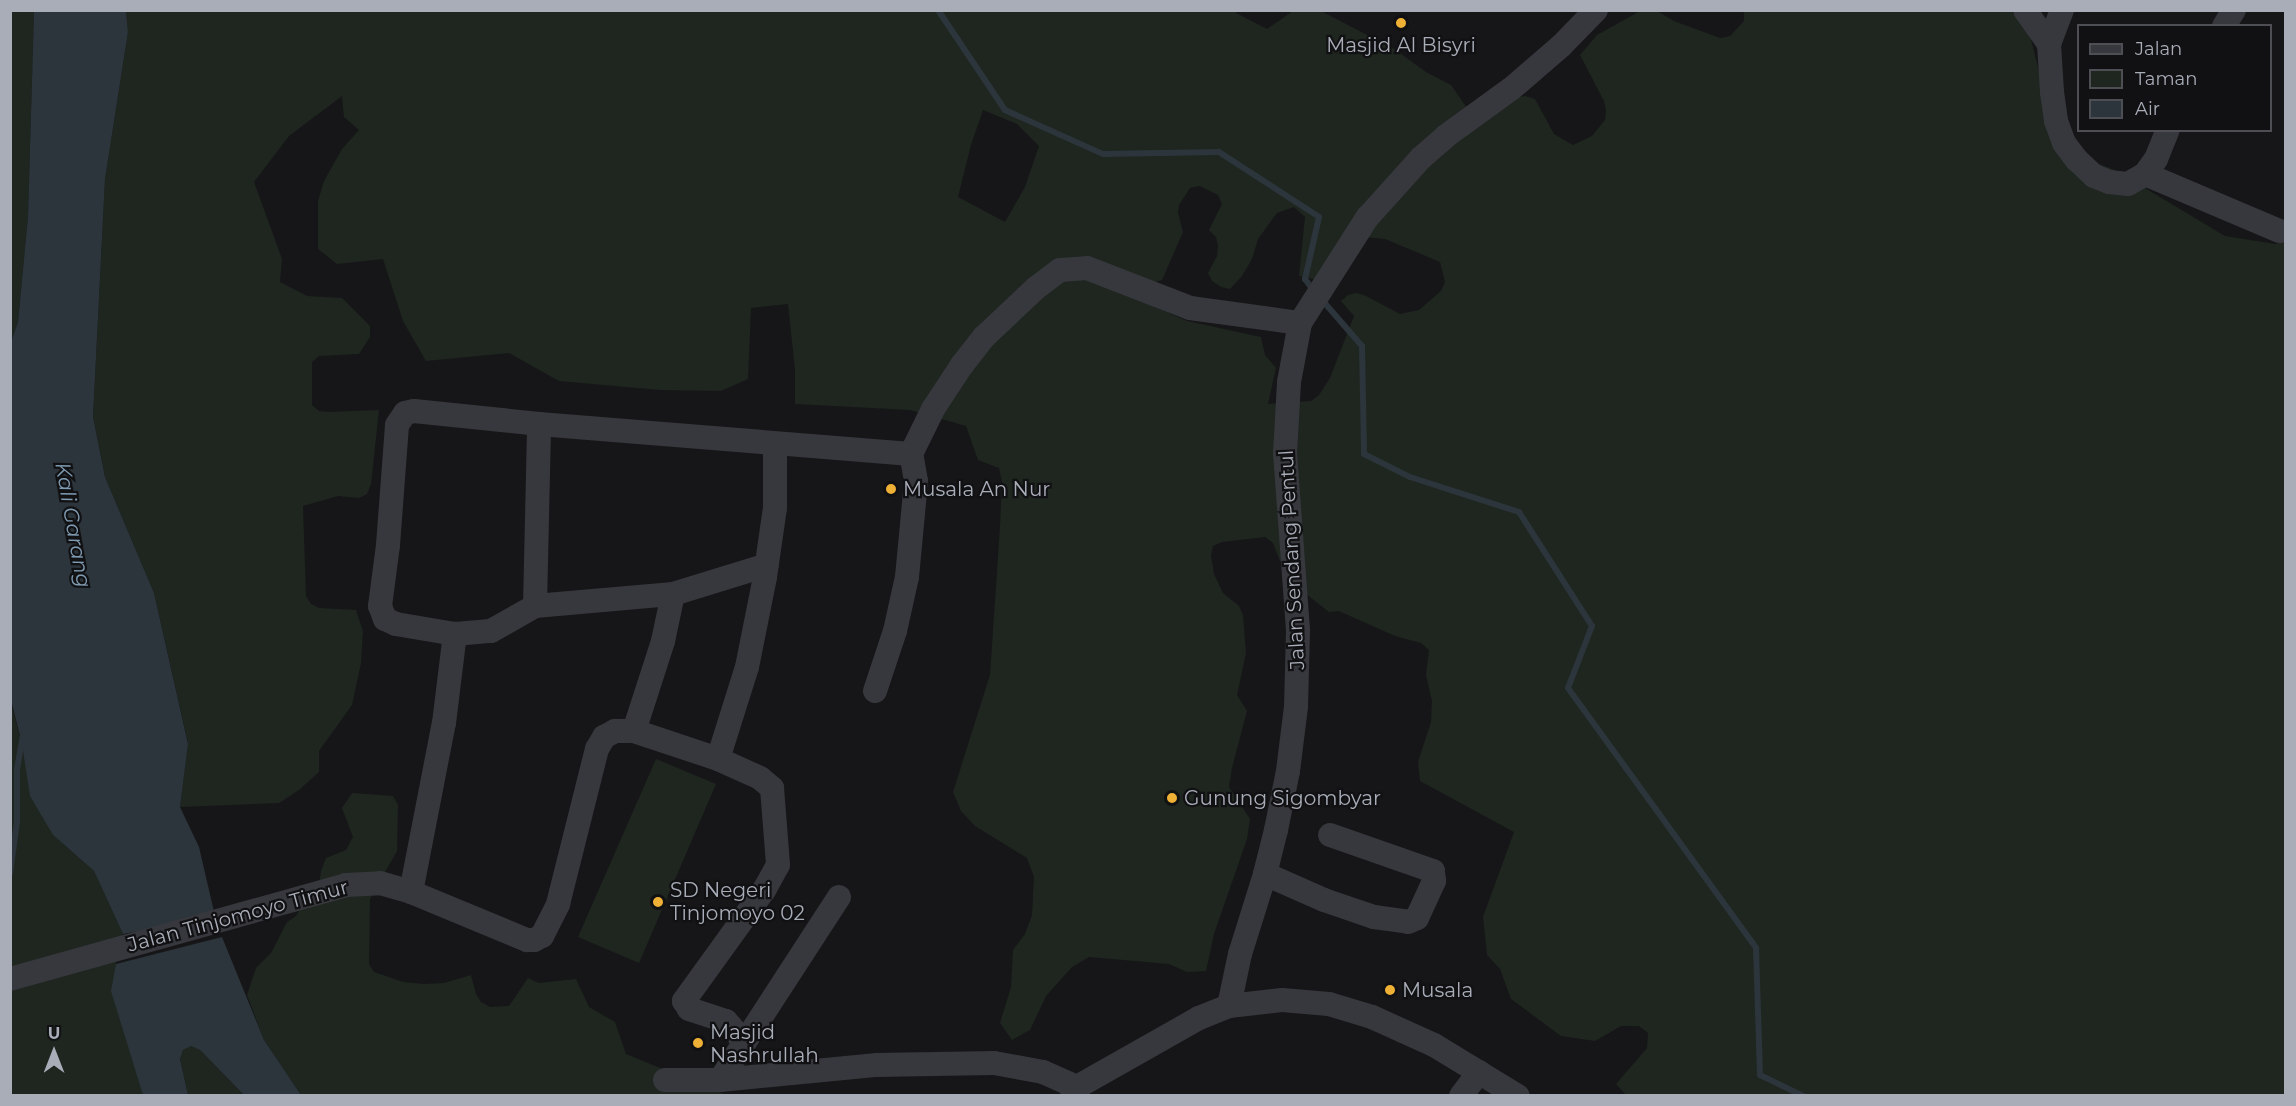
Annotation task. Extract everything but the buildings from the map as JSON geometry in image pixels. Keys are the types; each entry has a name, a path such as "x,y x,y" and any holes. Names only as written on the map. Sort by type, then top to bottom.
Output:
{"street":[{"name":"Jalan Sendang Pentul","path":"1229,1006 1240,954 1265,874 1288,771 1298,684 1298,630 1285,454 1289,382 1305,314 1367,218 1421,158 1446,136 1528,75 1561,46 1596,10"},
{"path":"2025,10 2049,44"},
{"path":"2062,10 2049,44 2056,121 2064,143 2094,176 2109,182 2128,184 2145,174 2156,159 2167,132"},
{"path":"2225,24 2234,10"},
{"path":"2145,174 2283,230"},
{"path":"875,691 895,632 907,577 916,481 911,454 933,409 984,337 1036,288 1060,270 1087,268 1197,309 1305,314"},
{"path":"767,565 673,594 536,606 491,631 455,634 396,624 386,619 380,606 399,419 405,413 414,411 539,424 911,454"},
{"path":"536,606 539,424"},
{"path":"718,759 747,667 767,565 775,508 775,444"},
{"path":"673,594 663,641 634,731 718,759 760,778 772,788 777,865 764,890 684,1001 689,1009 726,1022 744,1042"},
{"path":"411,892 444,723 455,634"},
{"name":"Jalan Tinjomoyo Timur","path":"10,979 346,885 380,883 411,892 527,940 542,936 560,898 597,750 604,737 615,731 634,731"},
{"path":"1265,874 1324,900 1374,917 1408,922 1416,918 1434,881 1433,871 1330,835"},
{"path":"720,1080 839,897"},
{"path":"665,1080 720,1080 877,1065 994,1063 1043,1072 1075,1091 1199,1018 1229,1006 1282,1000 1329,1004 1372,1017 1434,1045 1518,1095"},
{"path":"1461,1095 1479,1072"}],"green space":[{"path":"1237,10 1236,13 1267,29 1293,11 1321,11 1394,49 1426,72 1451,85 1467,108 1525,96 1535,99 1554,134 1573,145 1592,136 1605,120 1606,111 1604,101 1580,55 1597,35 1640,11 1657,11 1674,21 1720,38 1730,36 1744,21 1744,11 2011,11 2029,32 2059,149 2115,170 2225,236 2275,244 2285,241 2285,1095 1626,1095 1616,1084 1647,1048 1648,1033 1639,1026 1621,1026 1595,1041 1561,1036 1511,999 1500,969 1487,955 1483,917 1514,832 1420,781 1418,762 1431,722 1432,701 1426,675 1429,650 1421,643 1395,636 1339,611 1329,612 1306,594 1280,561 1273,543 1265,537 1222,542 1213,546 1211,555 1214,574 1223,593 1239,606 1243,615 1246,653 1237,695 1247,711 1229,787 1250,819 1247,839 1214,934 1206,971 1187,972 1169,964 1089,957 1072,967 1046,996 1030,1030 1012,1040 1000,1023 1011,987 1013,950 1025,934 1032,915 1034,877 1027,858 975,826 961,811 953,792 990,675 1002,482 999,468 978,460 966,426 910,410 795,404 795,369 788,304 751,308 748,379 721,391 660,390 559,381 509,353 426,361 403,321 383,259 337,264 318,249 318,201 324,181 342,149 359,130 344,117 342,96 289,136 254,182 282,259 280,282 307,296 342,298 370,326 370,337 359,354 319,356 312,362 312,405 319,411 329,412 379,410 371,484 367,494 359,498 338,496 303,506 306,596 311,604 319,608 356,610 363,631 361,663 352,705 319,751 319,772 299,790 279,803 180,807 188,743 154,593 105,477 93,417 105,179 128,32 126,11","holes":["983,110 1017,124 1039,146 1025,187 1005,222 958,197 971,145","1200,186 1218,195 1222,204 1209,230 1216,237 1218,246 1217,256 1208,273 1212,281 1221,287 1230,289 1242,276 1252,259 1258,239 1277,213 1294,207 1305,217 1299,276 1318,280 1343,235 1385,239 1440,262 1445,282 1441,291 1419,310 1400,314 1366,296 1357,293 1348,295 1341,301 1354,316 1330,378 1319,395 1311,401 1268,404 1276,368 1265,355 1261,337 1187,321 1153,306 1152,283 1162,280 1183,232 1178,213 1179,205 1190,188"]},
{"path":"11,11 34,11 28,216 18,322 11,345"},
{"path":"10,700 22,744 53,835 94,871 123,934 116,941 116,964 143,1095 11,1095"},
{"path":"656,759 716,784 639,963 578,937"},
{"path":"352,793 393,796 398,805 397,851 370,899 369,964 374,972 403,982 424,984 444,983 471,975 476,994 481,1002 490,1007 509,1006 528,978 539,983 576,979 589,1007 615,1022 626,1054 726,1095 301,1095 264,1040 247,995 256,968 271,953 287,922 296,916 302,906 317,901 321,871 326,858 346,850 353,837 342,808"},
{"path":"191,1046 200,1050 244,1095 188,1095 180,1059 183,1049"}],"water":[{"name":"Kali Garang","path":"34,11 126,11 128,32 105,179 93,417 105,477 154,593 188,744 180,807 199,847 215,916 123,934 94,871 53,835 30,796 22,744 11,700 10,345 18,322 28,216"},
{"path":"222,937 264,1040 301,1095 244,1095 200,1050 191,1046 183,1050 180,1059 188,1095 143,1095 111,991 116,964"}],"waterway":[{"path":"938,10 1005,110 1103,154 1219,152 1319,217 1305,279 1313,290"},
{"path":"1322,300 1362,346 1364,454 1410,477 1519,512 1592,626 1568,688 1756,948 1760,1075 1803,1096"},
{"path":"10,873 17,822 17,769 23,736"}],"place":[{"name":"Masjid Al Bisyri","path":"1401,23"},
{"name":"Musala An Nur","path":"891,489"},
{"name":"Gunung Sigombyar","path":"1172,798"},
{"name":"SD Negeri Tinjomoyo 02","path":"658,902"},
{"name":"Musala","path":"1390,990"},
{"name":"Masjid Nashrullah","path":"698,1043"}]}
